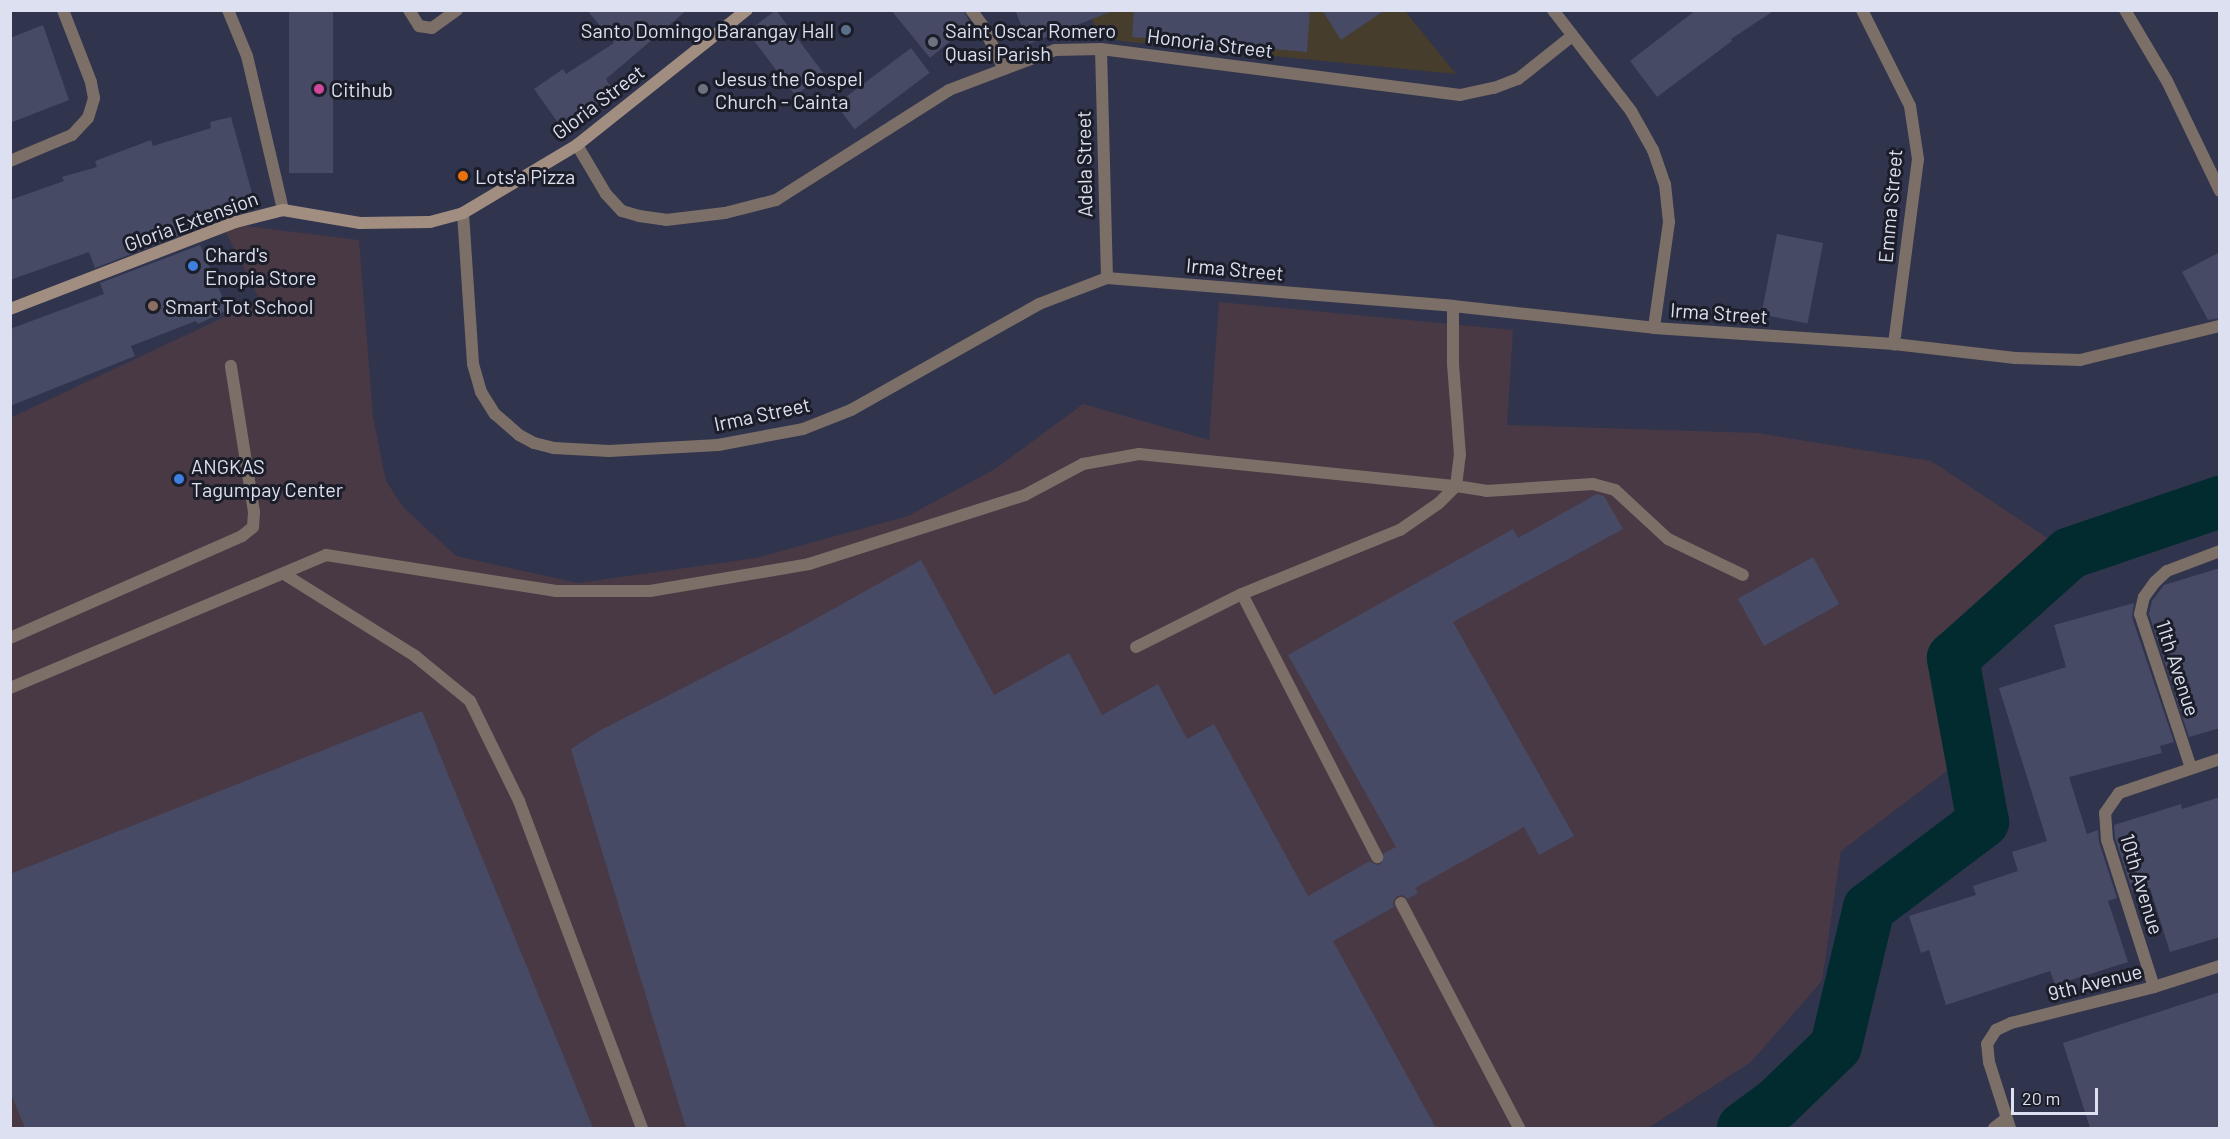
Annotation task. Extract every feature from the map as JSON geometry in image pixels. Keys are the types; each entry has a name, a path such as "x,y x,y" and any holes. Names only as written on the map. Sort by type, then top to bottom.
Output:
{"street":[{"path":"10,161 72,135 88,118 94,98 91,82 63,10"},
{"path":"228,10 247,56 283,210"},
{"path":"409,10 419,26 432,28 457,10"},
{"name":"Gloria Street","path":"463,213 577,145 747,10"},
{"path":"971,10 983,26 1004,69"},
{"path":"1553,10 1630,111 1653,150 1665,184 1669,222 1654,328"},
{"name":"Emma Street","path":"1862,10 1911,106 1918,159 1894,344"},
{"path":"2125,10 2167,81 2220,190"},
{"name":"Honoria Street","path":"577,145 606,194 622,211 666,220 725,213 776,200 949,90 1055,50 1101,49 1460,95 1494,88 1518,79 1572,36"},
{"name":"Adela Street","path":"1101,49 1107,279"},
{"name":"Gloria Extension","path":"10,309 236,222 283,210 360,223 429,222 463,213"},
{"name":"Irma Street","path":"463,213 473,364 481,392 495,414 519,435 534,444 554,448 609,451 718,445 803,429 851,410 1039,304 1107,279 1453,306 1654,328 1894,344 2015,358 2080,360 2220,326"},
{"path":"1136,647 1242,594 1400,530 1440,502 1456,486 1460,455 1453,364 1453,306"},
{"path":"10,638 242,536 253,526 254,512 231,366"},
{"path":"10,688 326,555 556,591 650,591 809,564 1014,499 1083,464 1139,454 1486,491 1593,484 1615,490 1668,539 1743,575"},
{"name":"11th Avenue","path":"2191,768 2140,615 2144,597 2154,582 2167,571 2220,551"},
{"path":"284,574 415,656 470,701 519,801 642,1128"},
{"path":"1242,594 1377,857"},
{"name":"10th Avenue","path":"2154,987 2107,840 2105,813 2119,794 2220,759"},
{"path":"1401,903 1519,1128"},
{"name":"9th Avenue","path":"2009,1123 1989,1062 1987,1044 1996,1030 2011,1023 2154,987 2220,966"},
{"path":"1994,1128 2009,1123"}],"shaded area":[{"path":"1088,11 1405,11 1456,74 1128,42 1100,37"},
{"path":"245,226 359,240 373,417 386,481 403,507 456,556 578,583 756,558 908,516 995,469 1083,404 1209,440 1219,302 1513,330 1507,425 1757,433 1931,461 2052,541 1937,637 1960,761 1841,851 1822,981 1751,1062 1648,1128 11,1128 10,418 260,300 225,231"}],"building":[{"name":"Citihub","path":"289,10 333,10 333,173 289,173"},
{"path":"587,10 687,10 606,79 617,97 564,131 534,89 563,69 566,74 614,43"},
{"path":"776,10 824,74 795,96 747,32"},
{"name":"Saint Oscar Romero Quasi Parish","path":"891,10 963,10 971,24 930,58"},
{"path":"1015,10 1110,10 1110,12 1029,44"},
{"path":"1134,10 1310,10 1307,52 1132,37"},
{"path":"1322,10 1385,10 1341,40"},
{"path":"1696,10 1775,10 1731,39 1732,41 1657,97 1630,61"},
{"path":"43,25 69,100 10,123 10,38"},
{"path":"911,48 930,73 855,129 836,105"},
{"path":"231,117 254,200 189,220 193,230 95,268 89,252 10,280 10,200 64,181 62,177 97,167 95,161 151,140 153,146 211,128 210,122"},
{"path":"1777,234 1823,243 1807,323 1761,314"},
{"path":"200,245 228,310 198,324 196,321 131,346 135,356 10,406 10,329 104,294 100,283"},
{"path":"2220,252 2220,318 2208,320 2182,272"},
{"path":"1597,494 1604,496 1623,529 1453,622 1574,836 1539,855 1524,827 1415,888 1418,893 1408,899 1402,895 1397,896 1393,902 1394,907 1333,941 1436,1128 686,1128 571,749 599,731 790,633 921,560 994,695 1069,653 1102,715 1158,684 1187,739 1214,724 1308,896 1370,861 1376,865 1381,864 1384,853 1396,847 1288,655 1513,529 1518,538"},
{"path":"1813,557 1839,604 1764,646 1738,599"},
{"path":"2220,568 2220,728 2189,737 2149,614 2152,601 2164,585"},
{"path":"2134,603 2132,617 2174,742 2160,746 2162,753 2069,777 2087,834 2098,830 2099,842 2117,898 2108,901 2128,962 2055,985 2050,971 1946,1005 1929,950 1921,953 1909,916 1976,895 1973,886 2018,871 2012,852 2047,841 1999,688 2066,667 2054,625"},
{"path":"422,711 593,1128 25,1128 10,1092 10,874"},
{"path":"2220,797 2220,937 2170,952 2150,888 2133,893 2115,838 2114,825 2181,804 2182,809"},
{"path":"2220,992 2220,1128 2090,1128 2063,1043"}],"waterway":[{"path":"1743,1128 1776,1104 1836,1046 1869,908 1983,822 1953,658 2070,553 2220,502"}],"place":[{"name":"Santo Domingo Barangay Hall","path":"846,30"},
{"name":"Saint Oscar Romero Quasi Parish","path":"933,42"},
{"name":"Citihub","path":"319,89"},
{"name":"Jesus the Gospel Church - Cainta","path":"703,89"},
{"name":"Lots'a Pizza","path":"463,176"},
{"name":"Chard's Enopia Store","path":"193,266"},
{"name":"Smart Tot School","path":"153,306"},
{"name":"ANGKAS Tagumpay Center","path":"179,479"}]}
